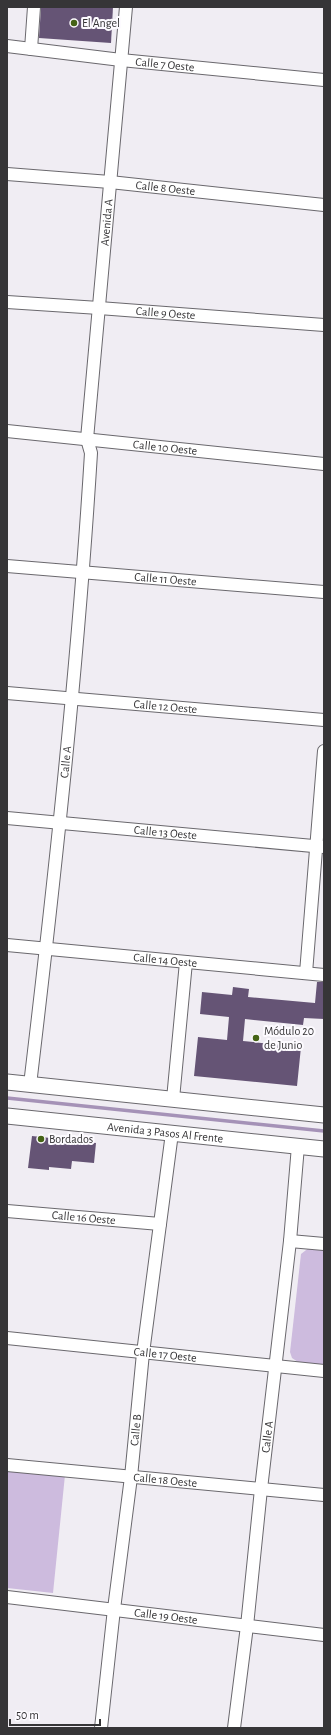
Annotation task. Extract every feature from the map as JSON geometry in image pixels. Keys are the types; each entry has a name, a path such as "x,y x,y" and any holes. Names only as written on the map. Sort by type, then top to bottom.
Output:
{"main road":[{"path":"7,1082 324,1115"},
{"name":"Avenida 3 Pasos Al Frente","path":"7,1116 324,1149"}],"street":[{"path":"31,49 34,7"},
{"name":"Avenida A","path":"87,439 126,7"},
{"name":"Calle 7 Oeste","path":"7,46 122,60 324,80"},
{"name":"Calle 8 Oeste","path":"7,174 110,182 324,205"},
{"name":"Calle 9 Oeste","path":"7,302 324,325"},
{"name":"Calle 10 Oeste","path":"7,431 324,464"},
{"name":"Calle A","path":"30,1084 46,949 84,572 91,453 87,439"},
{"name":"Calle 11 Oeste","path":"7,566 324,592"},
{"name":"Calle 12 Oeste","path":"7,693 324,720"},
{"path":"306,973 320,847 324,751"},
{"name":"Calle 13 Oeste","path":"7,818 320,847"},
{"name":"Calle 14 Oeste","path":"7,945 324,975"},
{"path":"173,1099 186,962"},
{"name":"Calle B","path":"101,1728 114,1609 131,1477 143,1353 172,1133"},
{"name":"Calle A","path":"234,1728 247,1626 261,1489 290,1241 298,1146"},
{"name":"Calle 16 Oeste","path":"7,1211 160,1224"},
{"path":"290,1241 324,1244"},
{"name":"Calle 17 Oeste","path":"7,1338 324,1371"},
{"name":"Calle 18 Oeste","path":"7,1465 324,1495"},
{"name":"Calle 19 Oeste","path":"7,1597 324,1635"}],"shaded area":[{"path":"310,1247 324,1249 324,1365 298,1362 292,1358 290,1352 301,1254"},
{"path":"7,1469 65,1475 53,1593 7,1588"}],"building":[{"name":"El Angel","path":"41,7 113,7 111,43 39,38"},
{"path":"317,982 324,982 324,1019 304,1018 303,1025 245,1019 243,1041 301,1047 297,1086 194,1076 198,1037 227,1040 229,1017 200,1014 202,992 232,995 233,987 249,989 248,997 315,1003"},
{"path":"32,1136 96,1143 94,1163 72,1161 71,1169 49,1167 49,1170 28,1168"}],"waterway":[{"path":"7,1098 324,1131"}],"place":[{"name":"El Angel","path":"74,23"},
{"name":"Módulo 20 de Junio","path":"256,1038"},
{"name":"Bordados","path":"41,1139"}]}
